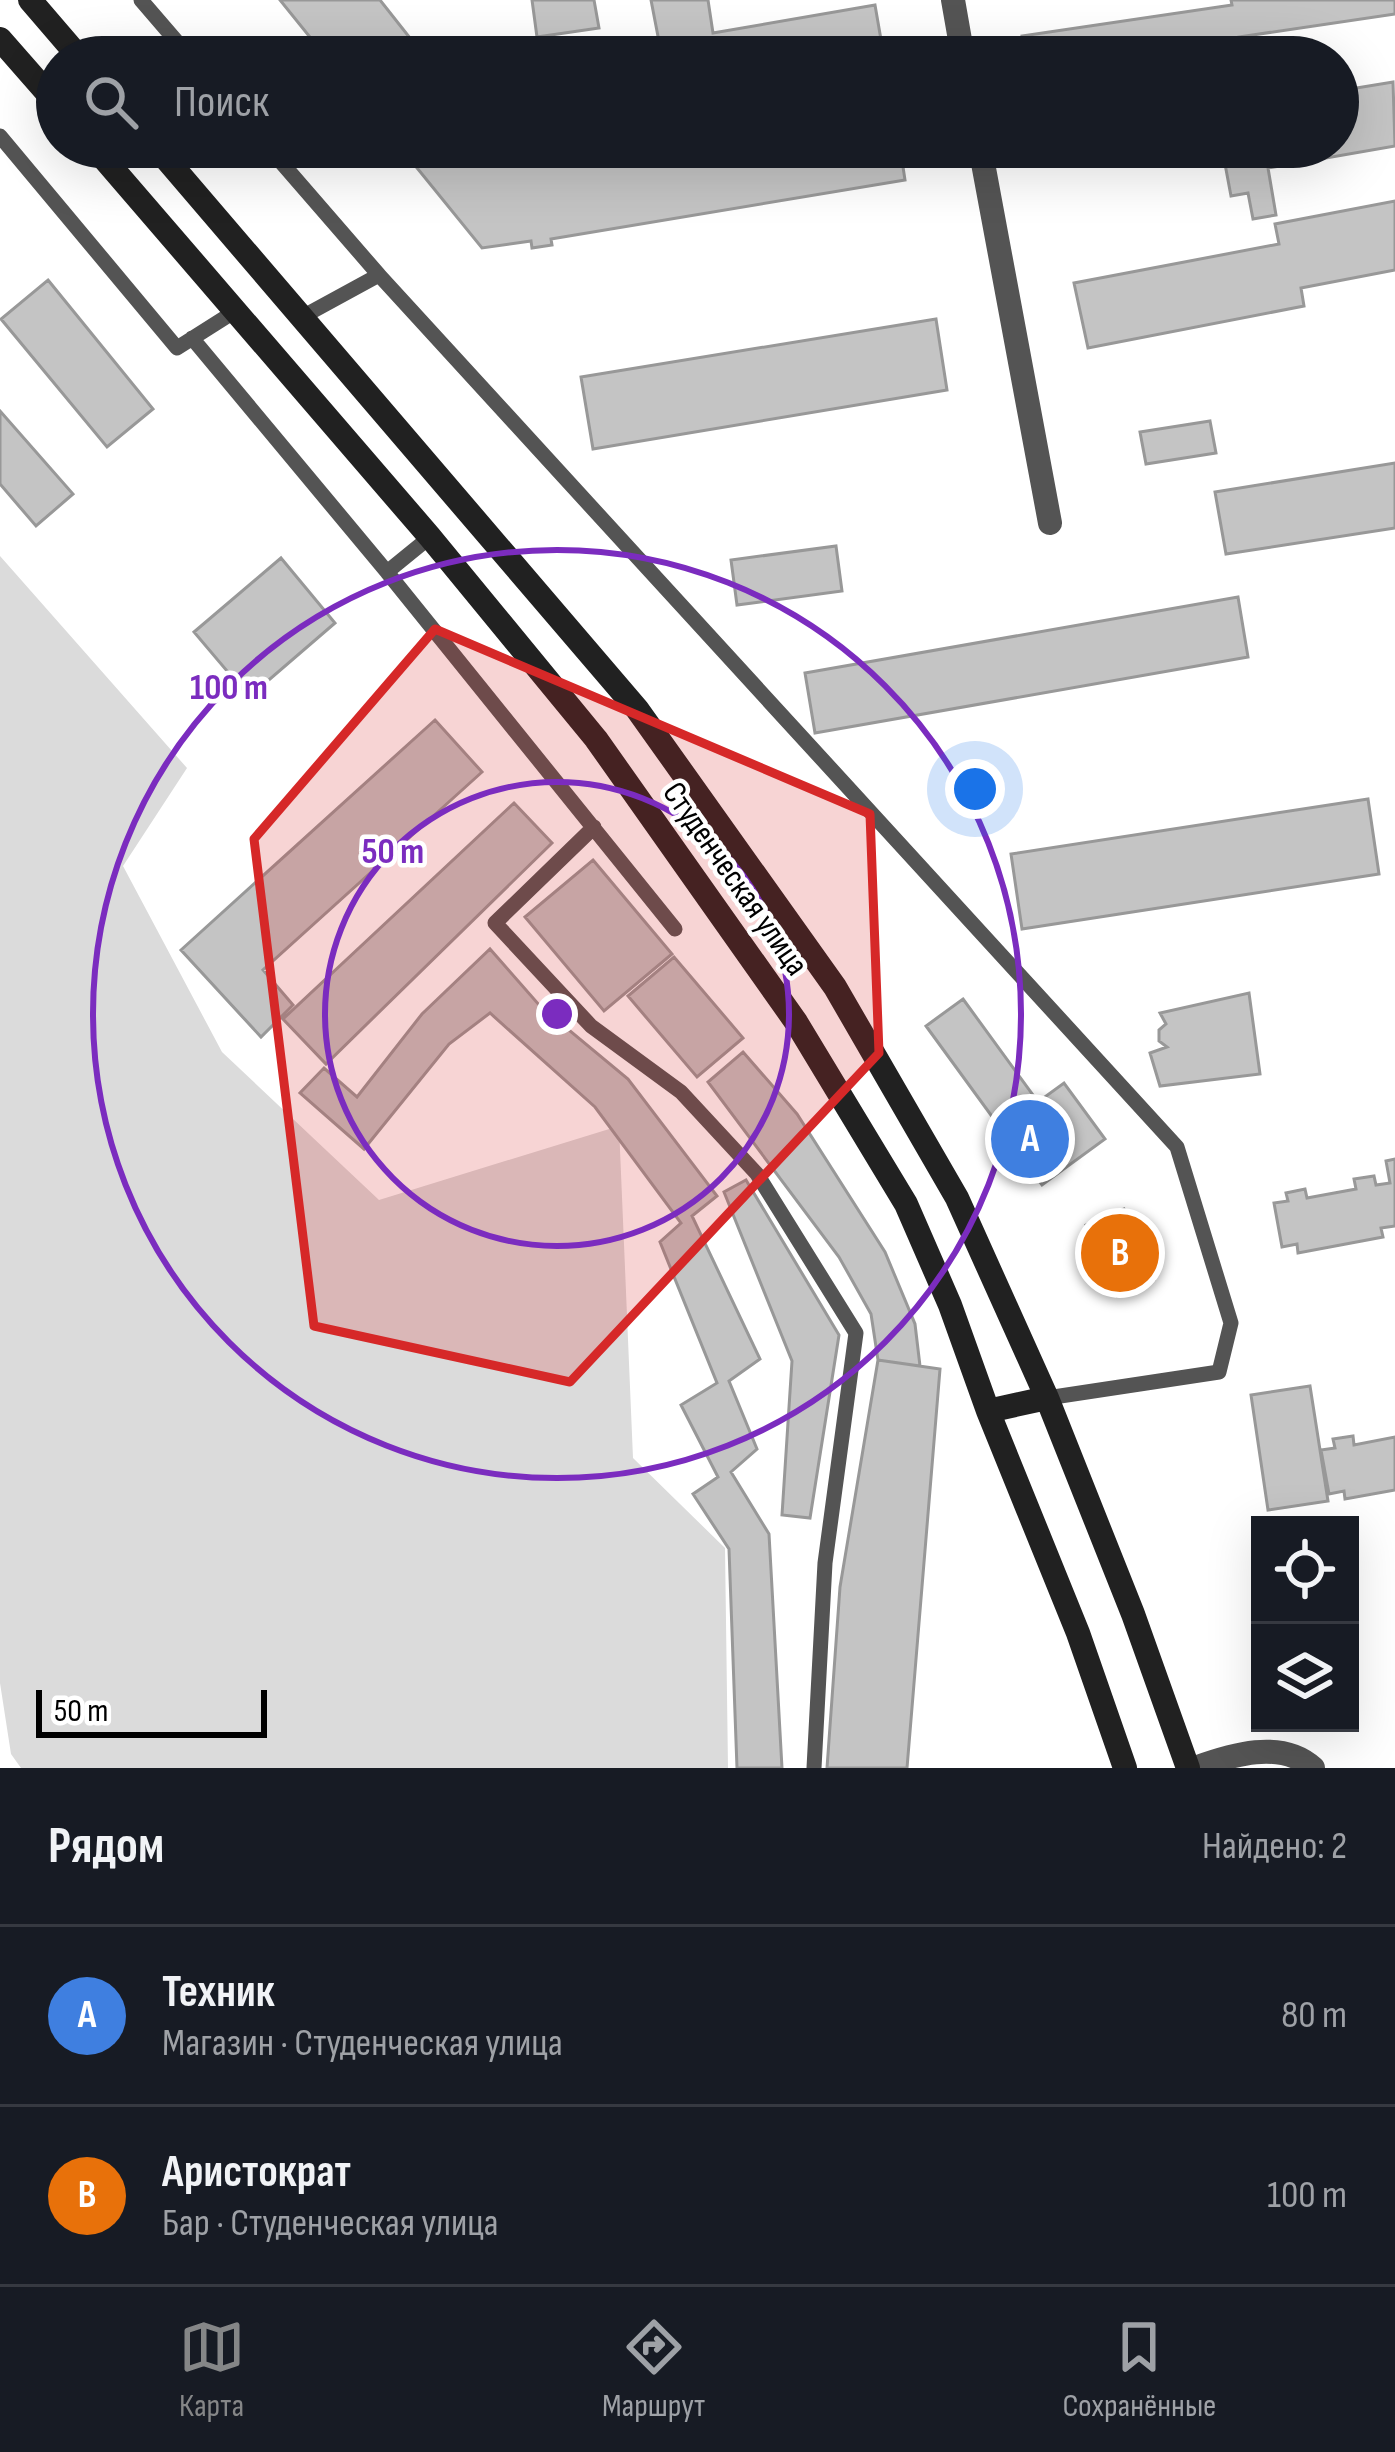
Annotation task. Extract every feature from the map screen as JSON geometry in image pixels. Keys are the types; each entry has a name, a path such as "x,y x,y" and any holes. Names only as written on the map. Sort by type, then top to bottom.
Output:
{"main road":[{"path":"31,0 61,36"},
{"path":"0,39 36,80"},
{"name":"Студенческая улица","path":"112,168 430,537 596,739 796,1022 906,1204 1078,1633 1125,1768"},
{"name":"Студенческая улица","path":"174,168 637,710 835,987 957,1198 1047,1398 1191,1768"},
{"path":"988,1411 1047,1398"}],"street":[{"path":"952,0 959,36"},
{"path":"984,168 1049,523"},
{"path":"1191,1768 1256,1752 1300,1756 1313,1768"}],"lane":[{"path":"141,0 172,36"},
{"path":"0,136 177,348 236,310"},
{"path":"286,168 1178,1147 1231,1323 1219,1372 1047,1398"},
{"path":"302,317 379,275"},
{"path":"192,338 675,928"},
{"path":"387,572 430,537"},
{"path":"594,827 495,923 591,1026 681,1092 757,1174 856,1333 825,1563 814,1768"}],"highlighted area":[{"path":"435,629 870,814 879,1053 570,1382 314,1326 254,839"}],"shaded area":[{"path":"0,556 187,768 123,866 222,1052 379,1200 619,1126 633,1458 725,1548 728,1768 21,1768 11,1754 0,1683"}],"building":[{"path":"280,0 380,0 408,36 309,36"},
{"path":"532,0 594,0 599,28 537,36"},
{"path":"651,0 708,0 713,33 875,5 880,36 658,36"},
{"path":"1231,0 1395,0 1395,14 1246,36 1022,36 1232,5"},
{"path":"1393,82 1395,146 1359,152 1359,88"},
{"path":"417,168 903,168 905,180 551,239 552,245 532,248 531,241 482,248"},
{"path":"1226,168 1268,168 1276,215 1253,219 1248,193 1231,196"},
{"path":"1395,201 1395,270 1301,288 1304,306 1088,348 1074,283 1279,244 1275,224"},
{"path":"48,280 153,409 107,447 1,319"},
{"path":"936,319 947,390 593,449 581,377"},
{"path":"0,411 73,494 36,526 0,484"},
{"path":"1210,421 1216,453 1146,464 1140,432"},
{"path":"1395,463 1395,528 1226,554 1215,492"},
{"path":"836,546 842,591 737,605 731,560"},
{"path":"281,558 335,623 249,697 194,632"},
{"path":"1238,597 1248,657 815,733 805,673"},
{"path":"435,720 482,772 263,970 293,1005 261,1037 181,950"},
{"path":"1368,799 1379,874 1022,929 1011,854"},
{"path":"514,803 552,843 326,1064 283,1019"},
{"path":"593,860 672,954 604,1011 525,917"},
{"path":"490,949 540,1006 628,1079 717,1196 692,1216 760,1359 729,1381 757,1449 731,1472 769,1534 782,1768 737,1768 729,1549 693,1494 718,1477 681,1405 717,1383 660,1242 681,1223 595,1107 490,1013 449,1044 364,1149 300,1093 324,1068 357,1097 422,1014"},
{"path":"674,957 743,1038 697,1077 628,996"},
{"path":"1249,993 1260,1074 1160,1086 1150,1053 1167,1047 1159,1041 1159,1030 1166,1024 1160,1013"},
{"path":"963,999 1038,1102 1064,1083 1105,1139 1042,1185 926,1026"},
{"path":"743,1052 797,1114 885,1252 915,1324 920,1366 878,1360 871,1314 839,1257 708,1082"},
{"path":"1395,1159 1395,1226 1381,1228 1383,1237 1298,1253 1297,1244 1282,1247 1274,1203 1288,1201 1286,1193 1305,1189 1307,1198 1356,1189 1354,1179 1374,1176 1376,1185 1390,1183 1386,1161"},
{"path":"746,1180 839,1335 810,1518 782,1515 792,1361 724,1192"},
{"path":"1124,1209 1154,1280 1117,1296 1086,1225"},
{"path":"878,1360 940,1369 907,1768 827,1768 840,1587"},
{"path":"1310,1386 1328,1501 1268,1510 1251,1395"},
{"path":"1353,1436 1354,1445 1395,1437 1395,1490 1345,1499 1344,1491 1329,1494 1321,1450 1335,1448 1333,1439"}],"place":[{"name":"Техник","path":"1030,1139"},
{"name":"Аристократ","path":"1120,1253"}]}
